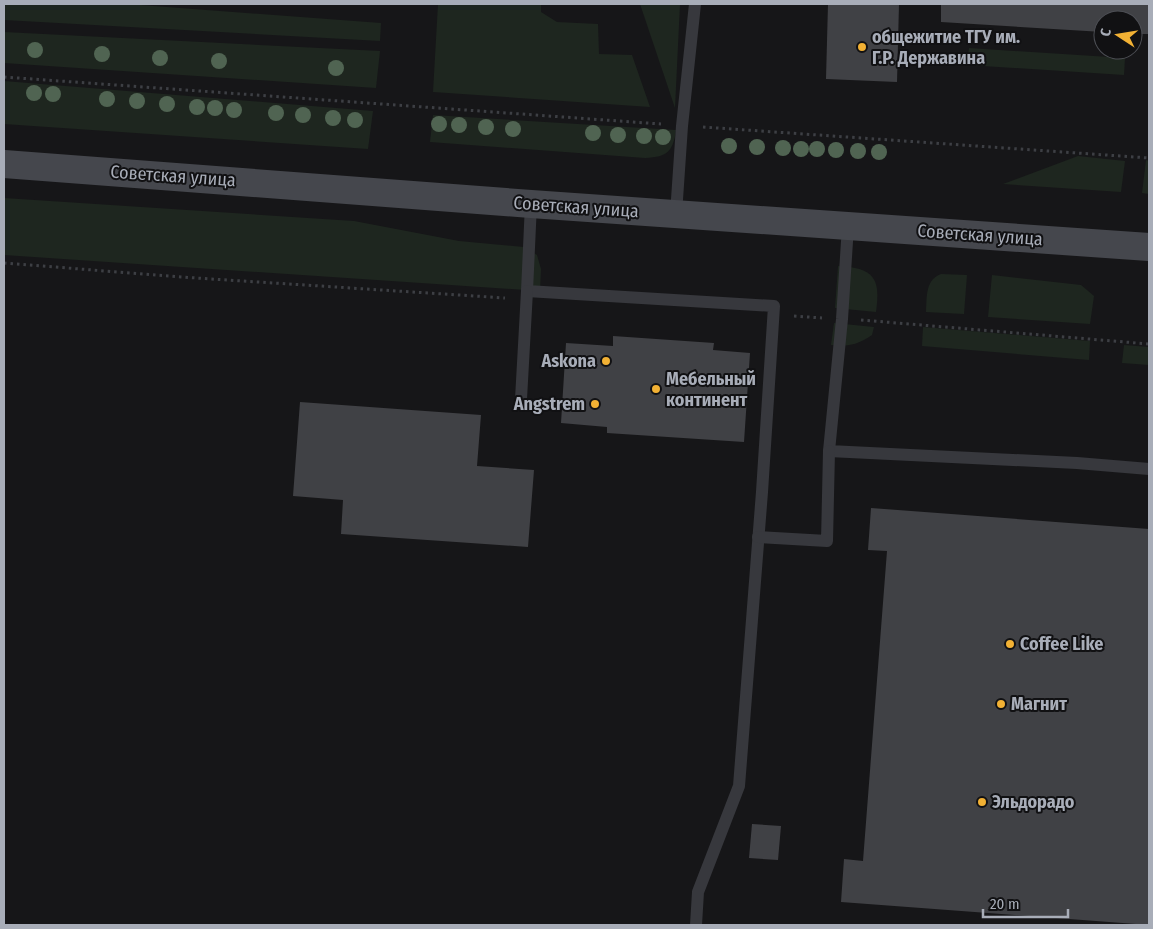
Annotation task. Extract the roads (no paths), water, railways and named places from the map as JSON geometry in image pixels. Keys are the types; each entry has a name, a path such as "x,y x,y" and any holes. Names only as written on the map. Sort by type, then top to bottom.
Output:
{"main road":[{"name":"Советская улица","path":"4,164 1149,248"}],"lane":[{"path":"676,214 682,126 695,4"},
{"path":"521,399 531,204"},
{"path":"758,537 827,541 829,451 842,319 848,226"},
{"path":"527,291 774,306 739,786 698,892 696,925"},
{"path":"829,451 1077,463 1149,469"}],"place":[{"name":"общежитие ТГУ им. Г.Р. Державина","path":"862,47"},
{"name":"Askona","path":"606,361"},
{"name":"Мебельный континент","path":"656,389"},
{"name":"Angstrem","path":"595,404"},
{"name":"Coffee Like","path":"1010,644"},
{"name":"Магнит","path":"1001,704"},
{"name":"Эльдорадо","path":"982,802"}]}
